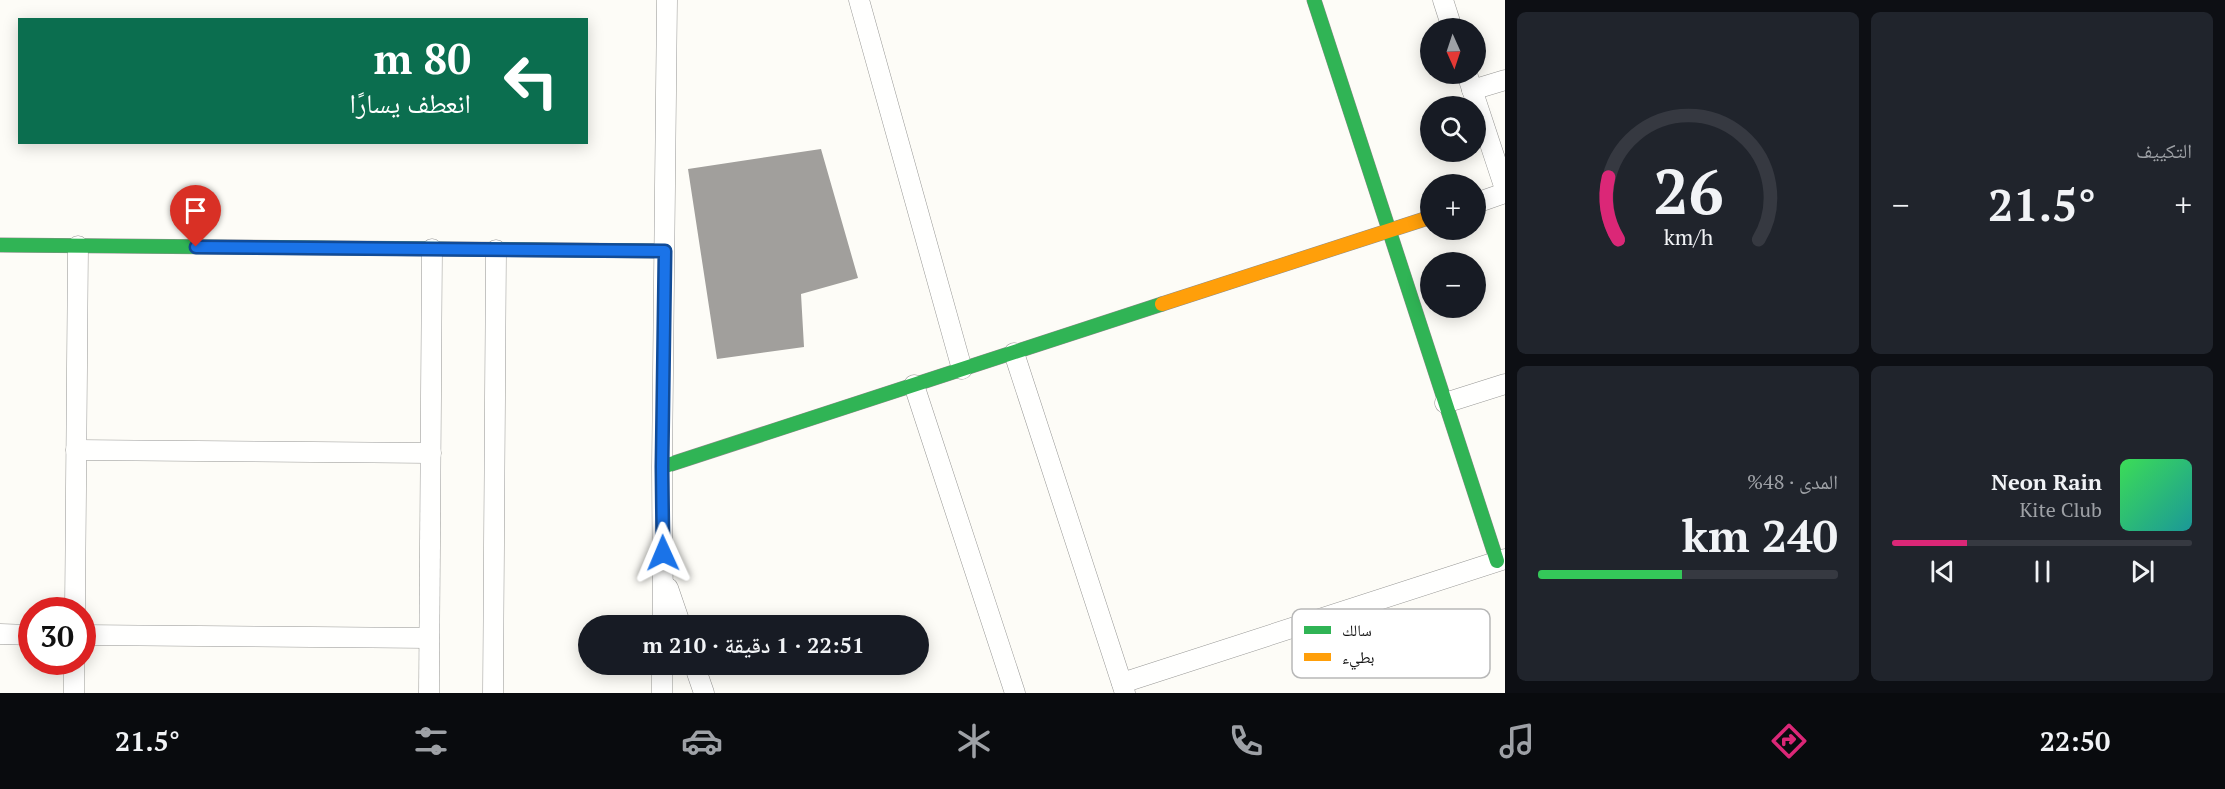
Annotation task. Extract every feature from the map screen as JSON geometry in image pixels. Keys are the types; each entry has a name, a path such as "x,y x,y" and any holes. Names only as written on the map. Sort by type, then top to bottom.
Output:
{"street":[{"path":"663,615 662,467 668,0"},
{"path":"859,0 962,369"},
{"path":"1314,0 1445,403 1501,560 1356,609"},
{"path":"1443,0 1449,18"},
{"path":"1486,81 1505,80"},
{"path":"1471,84 1505,191 1486,199"},
{"path":"662,467 1420,221"},
{"path":"0,245 665,251"},
{"path":"75,597 78,246"},
{"path":"429,693 432,249"},
{"path":"493,693 496,250"},
{"path":"1014,353 1123,688 1292,631"},
{"path":"1445,403 1505,384"},
{"path":"914,385 1015,693"},
{"path":"76,450 431,453"},
{"path":"663,575 677,615"},
{"path":"0,634 18,634"},
{"path":"96,635 429,638"},
{"path":"74,675 74,693"},
{"path":"662,675 662,693"},
{"path":"698,675 704,693"}],"building":[{"path":"821,149 858,278 801,294 804,347 717,359 688,169"}],"traffic: fast":[{"path":"1314,0 1497,561"},
{"path":"0,245 665,251"},
{"path":"662,467 1162,304"}],"traffic: slow":[{"path":"1162,304 1420,221"}],"route":[{"path":"196,247 665,251 663,553"}]}
